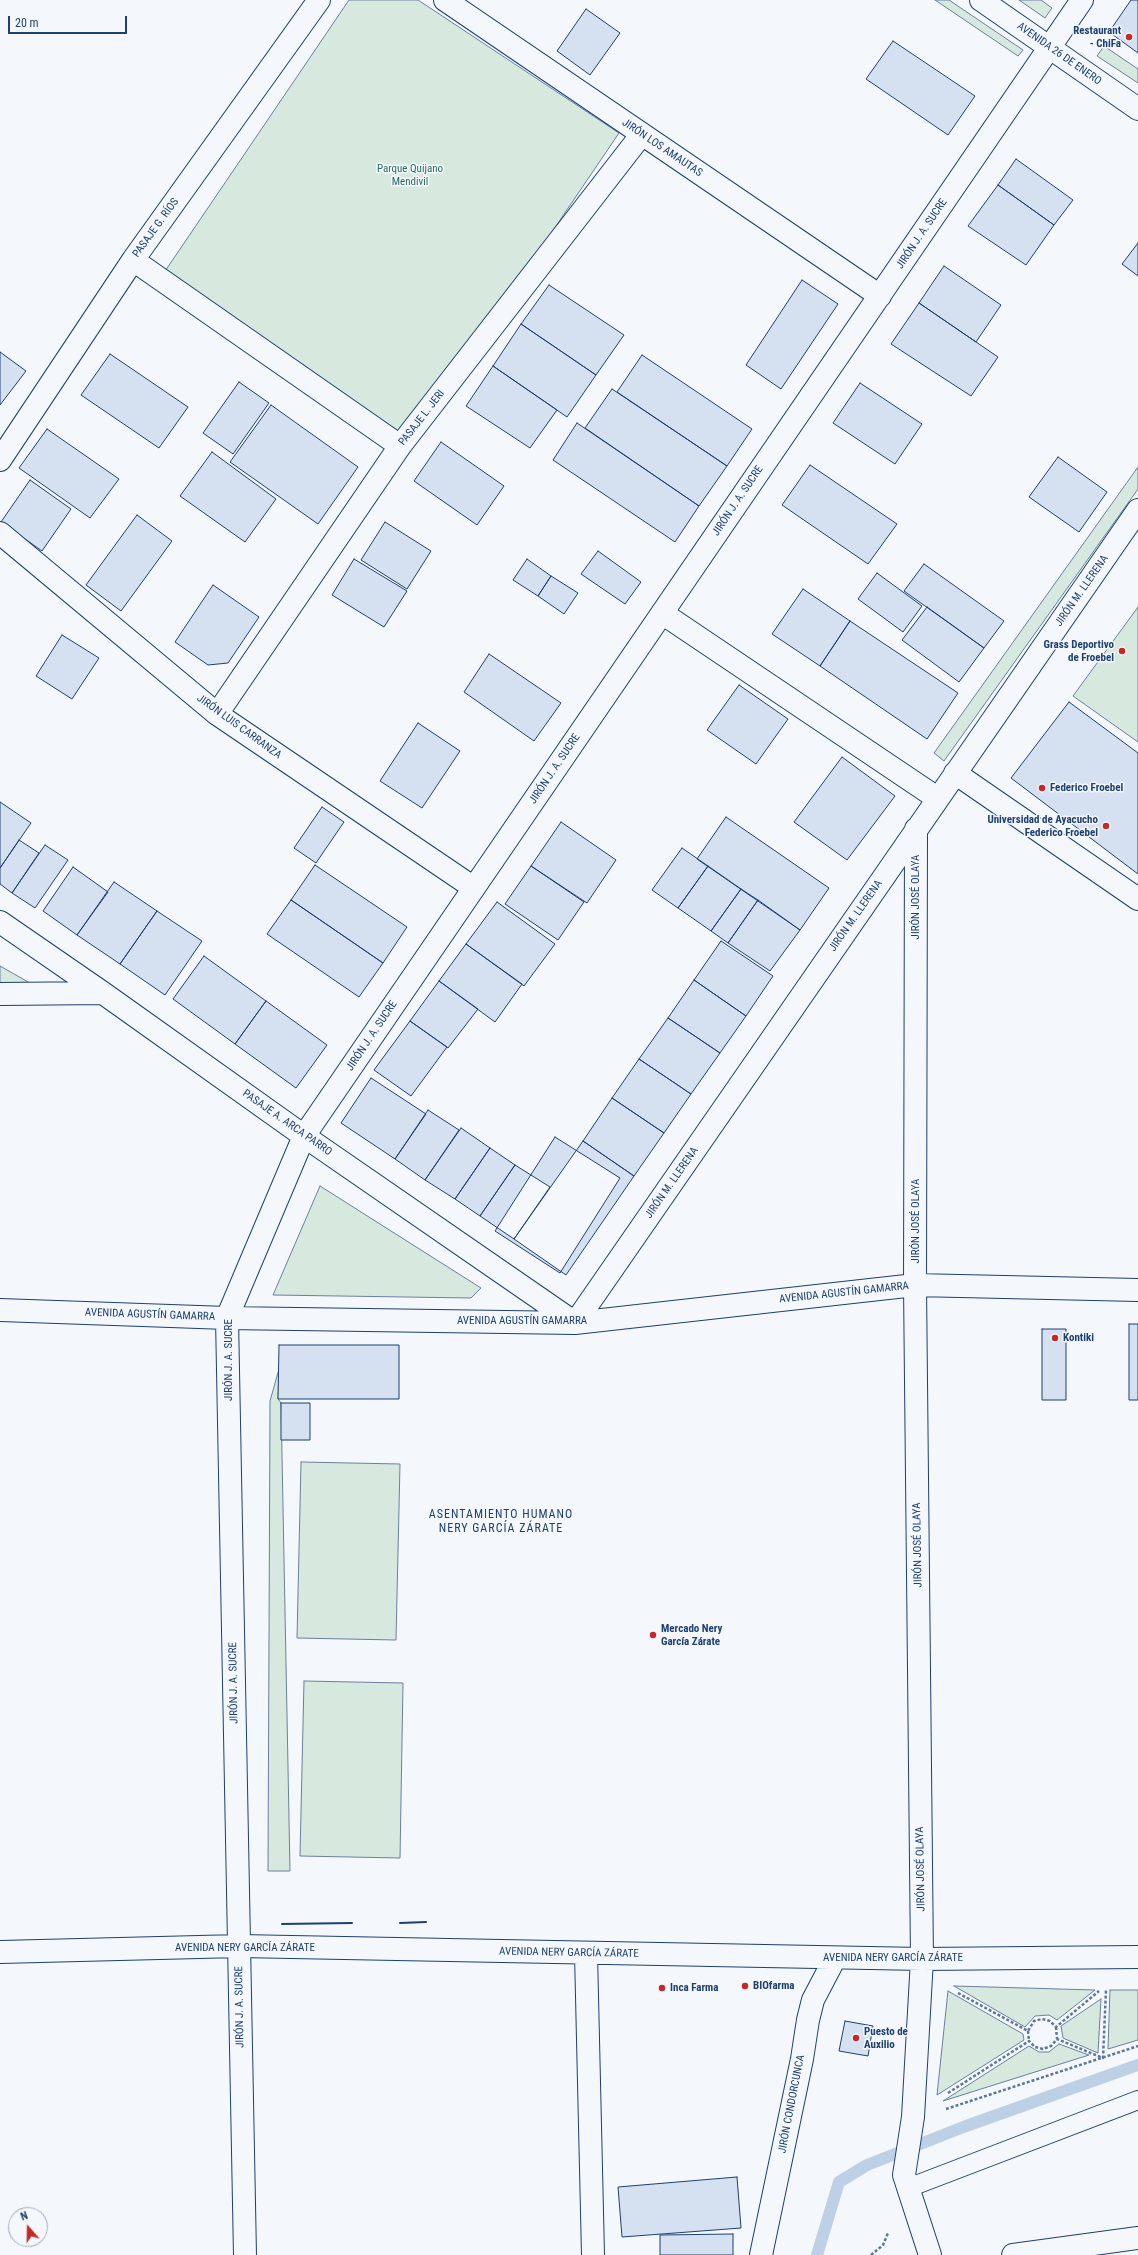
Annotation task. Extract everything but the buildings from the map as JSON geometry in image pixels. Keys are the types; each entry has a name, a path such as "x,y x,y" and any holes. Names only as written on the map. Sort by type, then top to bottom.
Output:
{"street":[{"name":"PASAJE G. RÍOS","path":"0,460 133,260 319,0"},
{"name":"JIRÓN LOS AMAUTAS","path":"445,0 880,296"},
{"name":"AVENIDA 26 DE ENERO","path":"981,0 1138,108"},
{"name":"JIRÓN J. A. SUCRE","path":"245,2255 227,1318 304,1136 1082,0"},
{"name":"PASAJE L. JERI","path":"217,714 400,446 642,134"},
{"path":"133,260 400,446"},
{"name":"JIRÓN M. LLERENA","path":"575,1323 937,798 1138,510"},
{"name":"JIRÓN LUIS CARRANZA","path":"0,533 217,714 474,888"},
{"path":"662,613 937,798"},
{"path":"955,773 1138,899"},
{"name":"JIRÓN JOSÉ OLAYA","path":"916,829 915,1285 922,1959 922,2115 906,2182 930,2255"},
{"name":"PASAJE A. ARCA PARRO","path":"0,922 103,992 304,1136 575,1323"},
{"path":"0,994 103,992"},
{"name":"AVENIDA AGUSTÍN GAMARRA","path":"0,1310 227,1318 575,1323 915,1285 1138,1290"},
{"name":"AVENIDA NERY GARCÍA ZÁRATE","path":"0,1952 239,1946 835,1958 922,1959 1138,1957"},
{"path":"586,1953 593,2255"},
{"name":"JIRÓN CONDORCUNCA","path":"762,2255 802,2059 808,2020 813,2000 835,1958"},
{"path":"1013,2255 1138,2238"}],"lane":[{"path":"906,2182 1138,2100"}],"path":[{"path":"1056,2027 1107,1984 1103,2058"},
{"path":"952,1990 1028,2031"},
{"path":"1042,2019 1050,2021 1056,2027 1057,2039 1051,2046 1043,2049 1035,2047 1029,2041 1028,2031 1034,2021 1042,2019"},
{"path":"1057,2039 1103,2058"},
{"path":"922,2115 932,2102 1029,2041"},
{"path":"922,2115 1138,2046"}],"green space":[{"name":"Parque Quijano Mendivil","path":"349,0 418,0 619,133 405,449 157,283"},
{"path":"935,0 949,0 1023,50 1018,56"},
{"path":"1019,0 1041,0 1052,8 1045,18"},
{"path":"1104,46 1138,69 1138,83 1097,56"},
{"path":"1138,467 1138,489 944,761 934,753"},
{"name":"Grass Deportivo de Froebel","path":"1138,607 1138,742 1073,696"},
{"path":"0,966 51,995 0,997"},
{"path":"320,1186 481,1288 471,1298 273,1295"},
{"path":"279,1369 278,1399 281,1403 290,1871 268,1871 270,1401"},
{"path":"301,1462 400,1464 396,1640 297,1638"},
{"path":"304,1681 403,1683 400,1858 300,1856"},
{"path":"954,1986 1095,1990 1057,2020 1049,2015 1035,2016 1025,2027"},
{"path":"1110,1990 1138,1990 1138,2040 1108,2049"},
{"path":"948,1991 1023,2034 1024,2040 937,2095"},
{"path":"1101,1999 1098,2053 1063,2038 1061,2026"},
{"path":"1059,2044 1089,2055 943,2101 1029,2046 1039,2052 1049,2052"}],"waterway":[{"path":"817,2255 839,2182 867,2165 966,2126 1138,2065"}],"wall":[{"path":"400,1923 426,1922"},
{"path":"282,1924 352,1923"}],"place":[{"name":"Restaurant - ChiFa","path":"1129,37"},
{"name":"Grass Deportivo de Froebel","path":"1122,651"},
{"name":"Federico Froebel","path":"1042,788"},
{"name":"Universidad de Ayacucho Federico Froebel","path":"1106,826"},
{"name":"Kontiki","path":"1055,1338"},
{"name":"Mercado Nery García Zárate","path":"653,1635"},
{"name":"BIOfarma","path":"745,1986"},
{"name":"Inca Farma","path":"662,1988"},
{"name":"Puesto de Auxilio","path":"856,2038"}],"district":[{"name":"ASENTAMIENTO HUMANO NERY GARCÍA ZÁRATE","path":"501,1522"}]}
